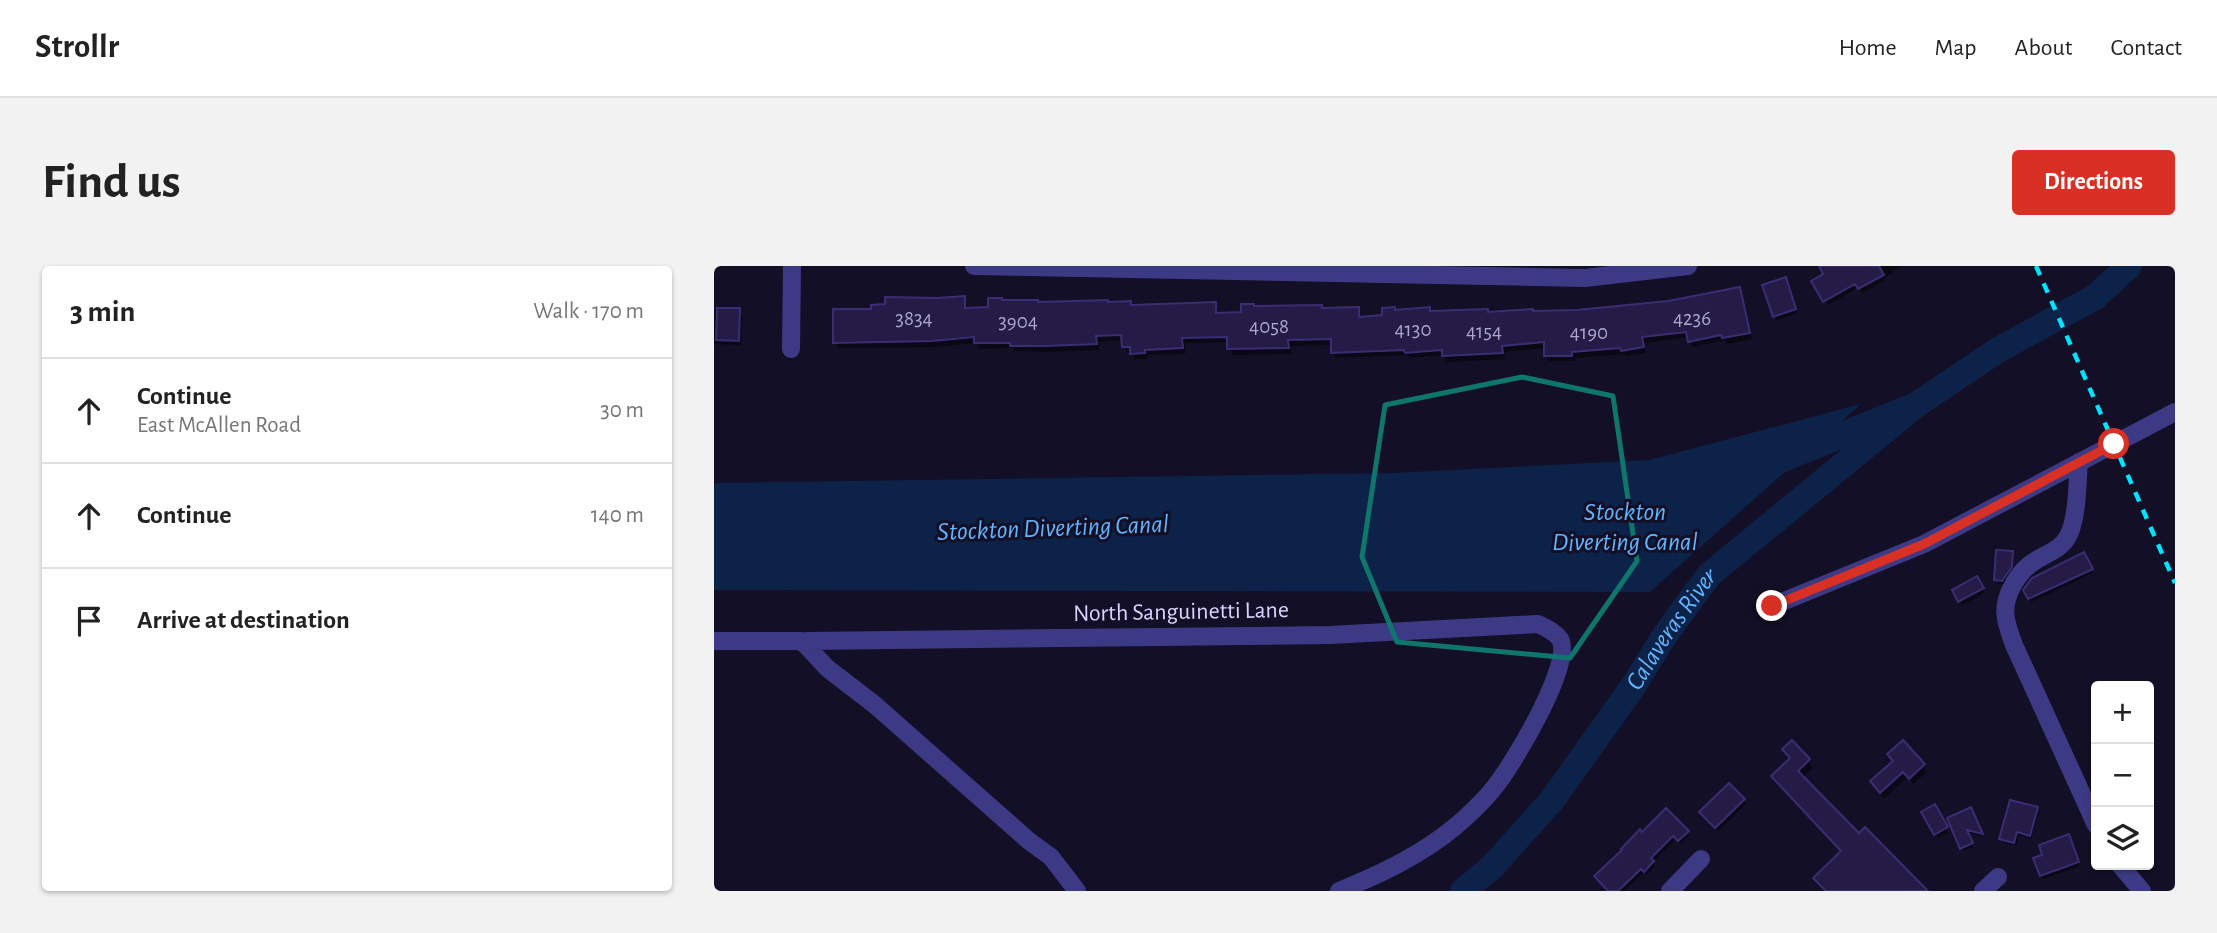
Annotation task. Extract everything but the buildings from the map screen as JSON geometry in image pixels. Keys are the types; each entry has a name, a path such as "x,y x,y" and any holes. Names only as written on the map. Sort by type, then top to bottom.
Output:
{"street":[{"path":"791,349 792,266"},
{"path":"974,266 1584,272 1688,266"},
{"path":"1767,608 1924,544 2175,412"},
{"path":"2080,462 2076,498 2066,538 2054,551 2024,569 2004,603 2014,645 2091,814"},
{"name":"North Sanguinetti Lane","path":"714,641 803,643 1330,635 1538,624 1559,638 1562,657 1551,689 1514,759 1476,808 1436,841 1401,863 1339,891"},
{"path":"803,643 827,668 875,705 1028,841 1051,857 1077,891"},
{"path":"1670,891 1701,859"},
{"path":"2124,870 2142,891"},
{"path":"1983,891 1998,877"}],"highlighted area":[{"path":"1522,377 1613,396 1637,561 1570,658 1397,642 1362,557 1385,405"}],"water":[{"name":"Stockton Diverting Canal","path":"1861,404 1650,592 714,590 714,483 1392,473 1649,460"}],"waterway":[{"name":"Calaveras River","path":"1778,461 1916,405 1998,350 2095,297 2129,266"},
{"name":"Calaveras River","path":"1463,891 1492,867 1553,799 1709,575 1916,405"}],"railway":[{"path":"2036,266 2175,583"}],"route":[{"path":"1772,606 1924,544 2114,444"}]}
